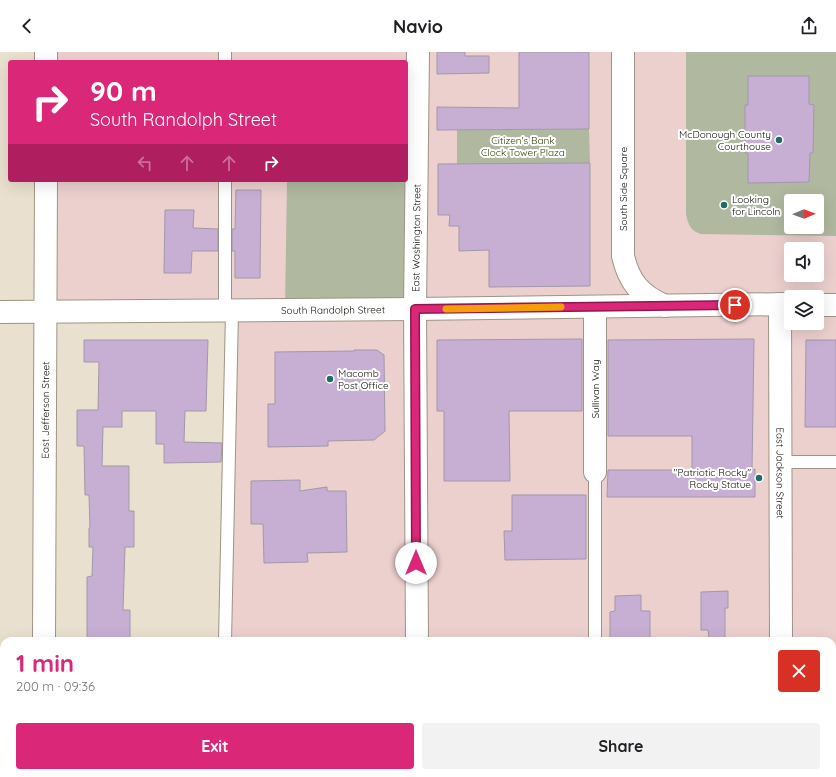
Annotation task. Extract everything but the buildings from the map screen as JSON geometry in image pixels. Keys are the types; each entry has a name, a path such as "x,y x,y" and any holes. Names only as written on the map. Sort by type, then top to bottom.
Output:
{"main road":[{"name":"East Washington Street","path":"417,637 415,309 418,52"},
{"name":"South Side Square","path":"623,52 624,256 626,269 632,282 641,292 652,301 665,306"},
{"name":"East Jefferson Street","path":"44,637 46,182"},
{"name":"South Randolph Street","path":"0,312 229,311 784,304"},
{"path":"824,305 836,305"},
{"name":"Sullivan Way","path":"595,307 595,472"},
{"name":"East Jackson Street","path":"781,637 780,462 785,330"}],"lane":[{"path":"225,182 229,311 225,637"},
{"path":"780,462 836,462"},
{"path":"595,472 595,637"}],"shaded area":[{"path":"46,52 836,52 836,637 225,637 232,311 46,312 46,182 408,182 408,60 46,60"}],"green space":[{"path":"686,52 836,52 836,236 701,234 690,227 686,214"},
{"name":"Citizen's Bank Clock Tower Plaza","path":"589,129 590,163 457,164 457,130"},
{"path":"287,182 406,182 415,309 285,310"}],"slow traffic":[{"path":"446,309 561,307"}],"place":[{"name":"McDonough County Courthouse","path":"779,140"},
{"name":"Looking for Lincoln","path":"724,205"},
{"name":"Macomb Post Office","path":"330,379"},
{"name":"\"Patriotic Rocky\" Rocky Statue","path":"759,478"}],"route":[{"path":"416,563 415,309 735,305"}]}
